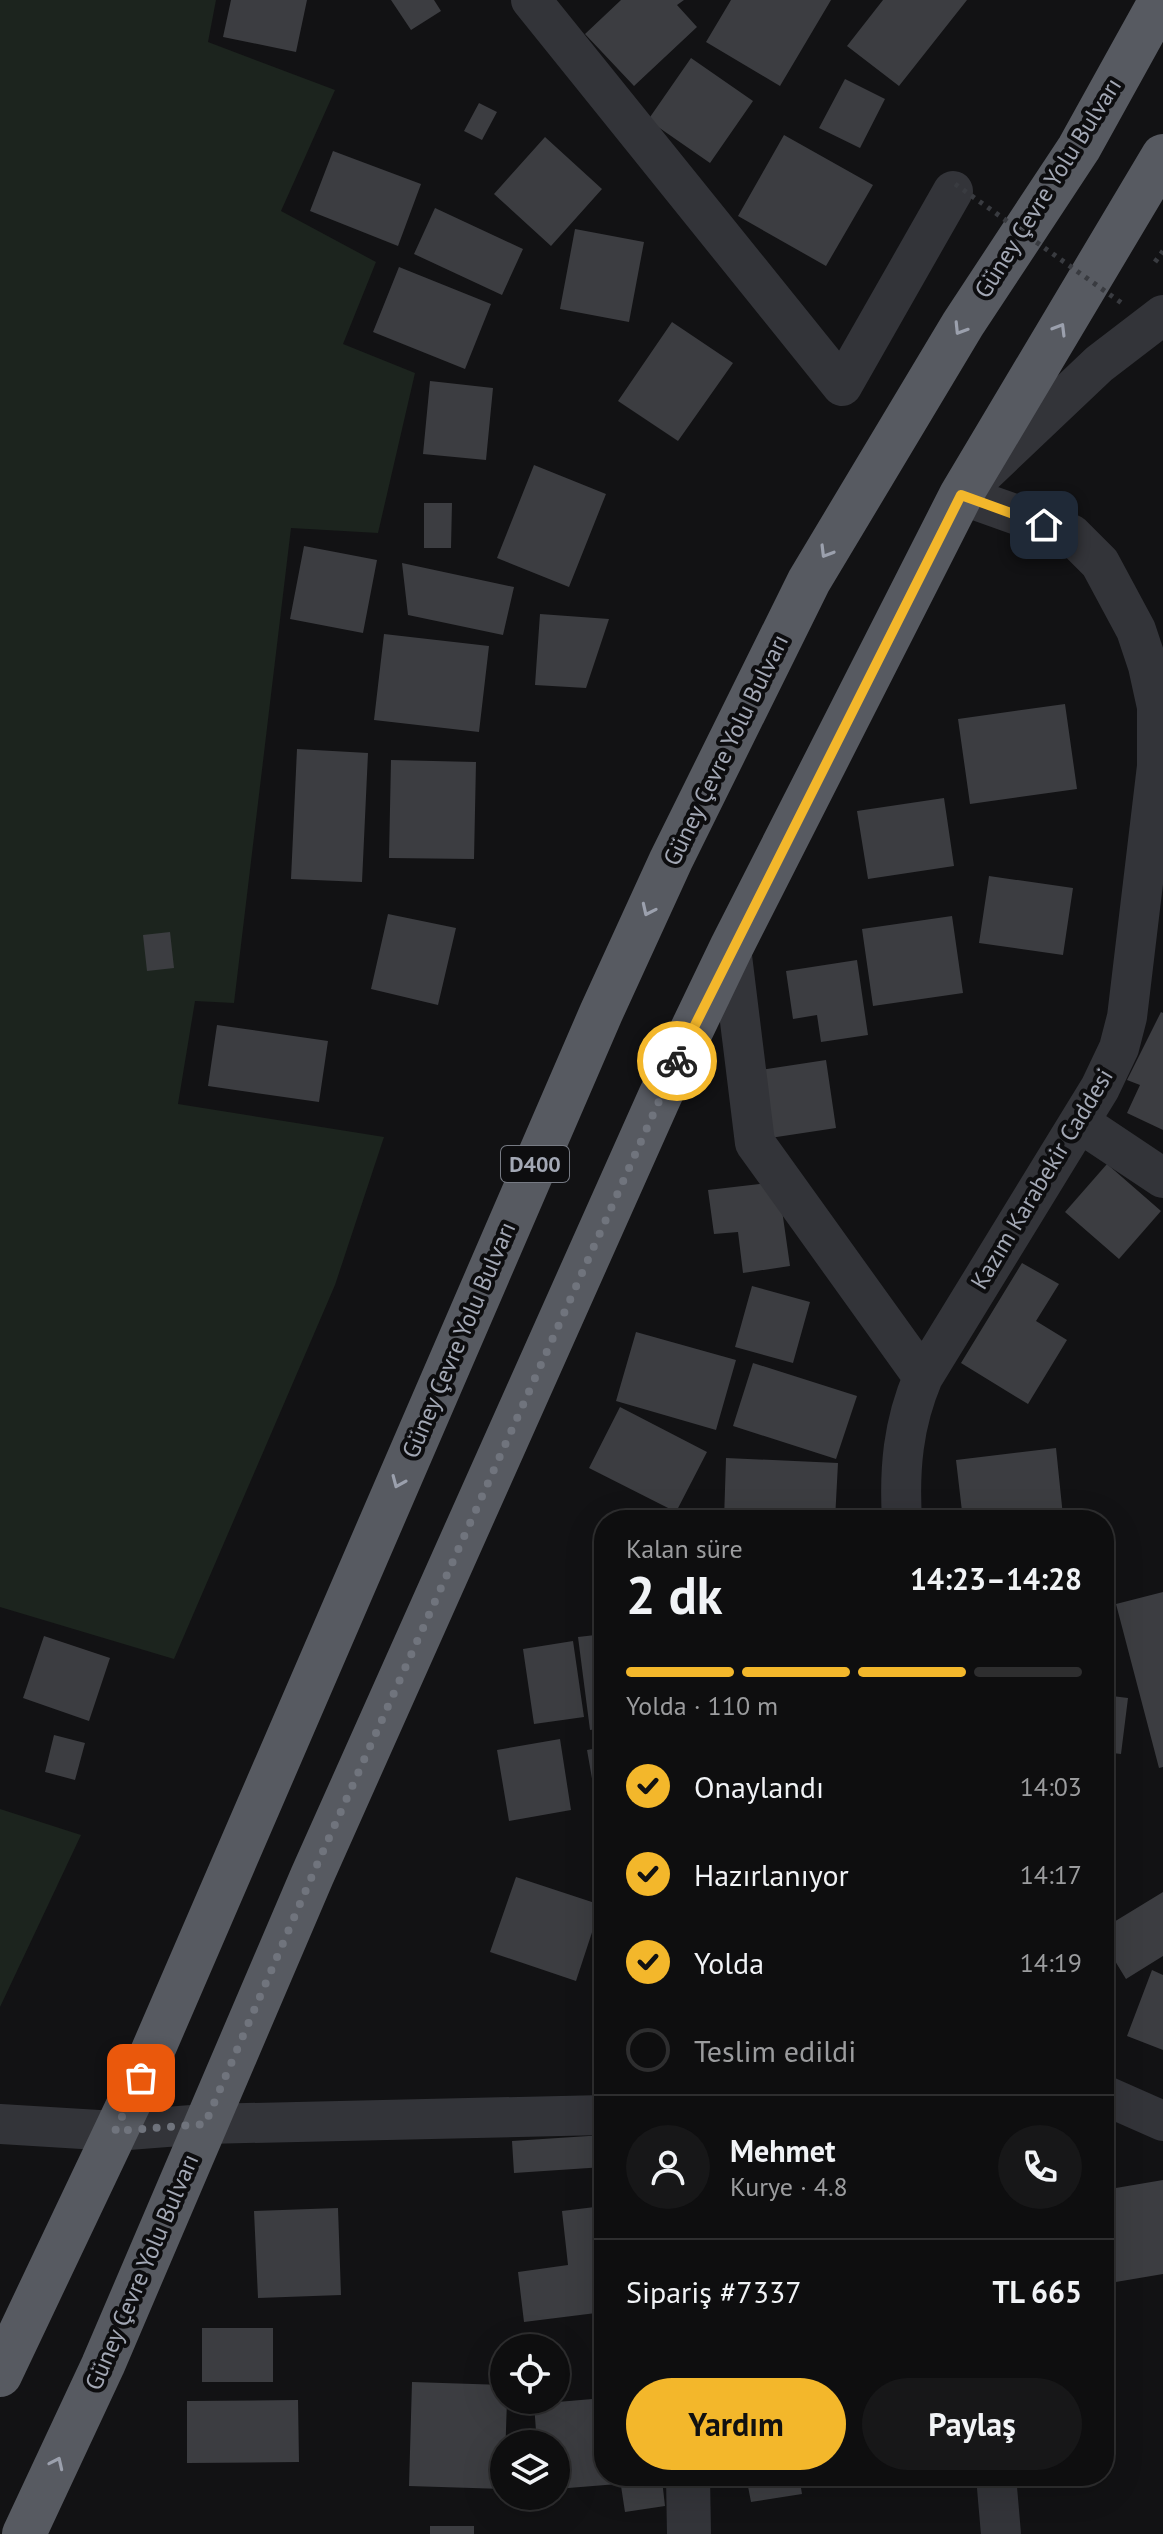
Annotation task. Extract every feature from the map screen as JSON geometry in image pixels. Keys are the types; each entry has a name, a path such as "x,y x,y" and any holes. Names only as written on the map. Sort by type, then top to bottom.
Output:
{"highway":[{"name":"Güney Çevre Yolu Bulvarı","path":"0,2375 115,2131 601,1013 671,860 809,581 963,324 1079,148 1161,0"},
{"name":"Güney Çevre Yolu Bulvarı","path":"24,2534 103,2365 312,1876 660,1096 731,948 961,495 1163,156"}],"street":[{"path":"531,0 842,386 954,187"},
{"path":"961,495 1099,364 1163,315"},
{"name":"Kazım Karabekir Caddesi","path":"901,1510 899,1481 904,1436 909,1409 923,1377 1079,1122 1119,1048 1127,1017 1157,766 1157,707 1136,630 1100,563 1071,534 961,495"},
{"path":"731,948 755,1143 923,1377"},
{"path":"1079,1122 1163,1178"},
{"path":"1114,2100 1163,2124"},
{"path":"0,2124 115,2131 205,2124 594,2115"},
{"path":"1114,2122 1163,2124"},
{"path":"688,2486 689,2534"},
{"path":"997,2486 1001,2534"}],"path":[{"path":"954,187 1123,304"}],"shaded area":[{"path":"0,0 216,0 208,42 335,90 281,211 376,262 343,344 415,373 378,533 291,528 234,1003 195,1001 178,1104 384,1137 335,1285 174,1659 0,1607"},
{"path":"0,1809 81,1835 0,2007"}],"building":[{"path":"231,0 307,0 296,52 223,37"},
{"path":"391,0 434,0 441,11 411,30"},
{"path":"621,0 684,0 677,5 697,27 634,86 585,34"},
{"path":"731,0 831,0 780,86 706,42"},
{"path":"883,0 967,0 899,86 847,46"},
{"path":"691,58 753,101 710,163 648,120"},
{"path":"845,79 885,99 860,148 819,128"},
{"path":"479,103 497,112 482,140 464,131"},
{"path":"784,135 873,185 826,266 738,216"},
{"path":"545,137 602,189 551,246 494,194"},
{"path":"333,151 421,184 398,246 310,211"},
{"path":"435,208 523,249 502,295 414,254"},
{"path":"575,229 644,242 629,322 560,309"},
{"path":"399,267 491,304 465,369 373,332"},
{"path":"672,322 733,363 678,441 618,401"},
{"path":"430,381 493,388 486,460 423,454"},
{"path":"534,465 606,494 569,587 497,558"},
{"path":"424,503 452,503 451,548 424,548"},
{"path":"304,546 377,560 363,633 290,619"},
{"path":"402,563 514,587 503,635 408,615"},
{"path":"540,614 609,619 586,688 535,685"},
{"path":"384,634 489,646 479,732 374,720"},
{"path":"1065,704 1077,789 970,804 958,719"},
{"path":"297,749 368,753 362,882 291,879"},
{"path":"391,760 476,762 474,859 389,858"},
{"path":"944,798 954,866 868,879 857,811"},
{"path":"989,876 1073,888 1063,955 979,943"},
{"path":"388,914 456,928 438,1005 371,989"},
{"path":"952,916 963,993 873,1006 862,929"},
{"path":"170,932 174,968 147,971 143,935"},
{"path":"857,960 868,1035 821,1042 817,1015 793,1019 786,971"},
{"path":"1161,1012 1163,1130 1127,1113 1140,1085 1127,1080"},
{"path":"217,1025 328,1041 319,1102 208,1086"},
{"path":"826,1060 836,1128 770,1138 760,1070"},
{"path":"1107,1164 1161,1211 1119,1259 1065,1212"},
{"path":"778,1182 790,1266 743,1273 738,1232 714,1234 708,1190"},
{"path":"1022,1263 1059,1284 1036,1321 1067,1340 1028,1404 961,1363"},
{"path":"752,1286 810,1302 793,1363 735,1347"},
{"path":"636,1332 736,1360 716,1430 616,1401"},
{"path":"753,1363 857,1396 836,1459 733,1426"},
{"path":"620,1407 707,1452 677,1510 589,1468"},
{"path":"1056,1448 1062,1510 962,1510 956,1460"},
{"path":"726,1458 838,1463 836,1510 724,1510"},
{"path":"1163,1592 1163,1767 1159,1768 1116,1604"},
{"path":"594,1635 594,1729 590,1730 578,1637"},
{"path":"44,1636 110,1658 89,1721 23,1698"},
{"path":"573,1641 584,1717 534,1724 523,1649"},
{"path":"1114,1696 1128,1698 1121,1754 1114,1753"},
{"path":"54,1735 85,1743 75,1780 45,1772"},
{"path":"560,1739 571,1810 509,1821 497,1750"},
{"path":"594,1749 594,1790 587,1750"},
{"path":"516,1877 594,1903 594,1926 576,1981 490,1952"},
{"path":"1163,1892 1163,1956 1126,1979 1114,1959 1114,1922"},
{"path":"1152,1970 1163,1975 1163,2050 1127,2036"},
{"path":"594,2136 594,2168 514,2173 512,2141"},
{"path":"1163,2180 1163,2274 1114,2282 1114,2188"},
{"path":"594,2207 594,2313 524,2322 518,2272 568,2265 562,2211"},
{"path":"338,2208 341,2295 258,2298 254,2211"},
{"path":"202,2328 273,2328 273,2382 202,2382"},
{"path":"412,2382 490,2385 490,2414 507,2414 506,2430 490,2430 490,2489 409,2486"},
{"path":"594,2399 594,2486 570,2488 570,2430 536,2430 535,2414 570,2414 570,2401"},
{"path":"298,2400 299,2462 187,2463 187,2401"},
{"path":"621,2486 663,2486 665,2506 625,2512"},
{"path":"748,2486 801,2486 802,2494 751,2502"},
{"path":"430,2526 474,2526 474,2534 430,2534"}],"way so far":[{"path":"141,2078 115,2131 205,2124 312,1876 677,1061"}],"route":[{"path":"677,1061 731,948 961,495 1044,525"}]}
